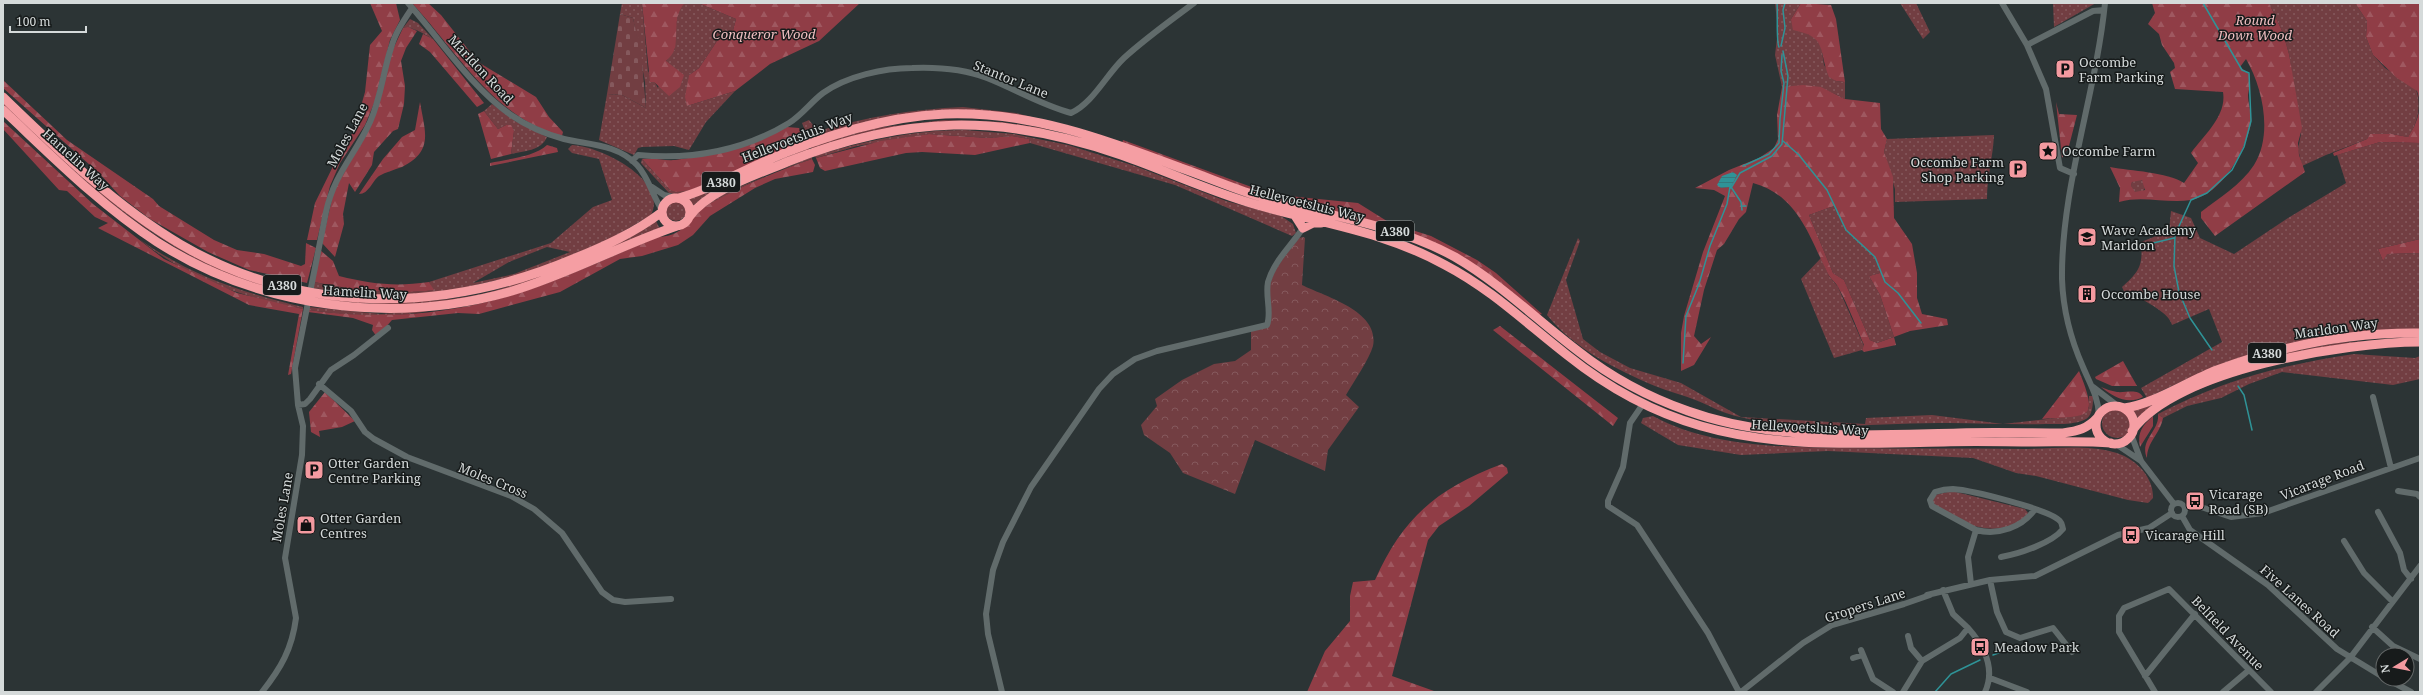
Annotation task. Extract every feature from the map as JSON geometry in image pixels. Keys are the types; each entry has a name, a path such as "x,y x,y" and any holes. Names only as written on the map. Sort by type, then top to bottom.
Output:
{"highway":[{"name":"Hamelin Way","path":"3,97 88,176 156,229 192,250 247,275 317,293 360,298 409,299 465,293 501,285 551,268 618,240 635,231 662,211"},
{"name":"Hamelin Way","path":"3,110 94,194 159,242 233,280 279,294 326,304 391,309 428,307 474,300 542,281 653,234 677,226"},
{"name":"Hellevoetsluis Way","path":"678,198 817,141 865,126 914,117 947,114 1021,118 1086,134 1256,196 1370,223 1419,240 1456,258 1488,278 1577,350 1608,372 1663,402 1716,420 1769,430 1887,434 2063,433 2083,430 2090,426 2098,416"},
{"name":"Hellevoetsluis Way","path":"689,217 696,208 709,197 773,168 829,146 897,129 957,124 1011,127 1069,139 1122,155 1232,198 1335,223 1404,245 1449,267 1502,301 1589,371 1644,404 1699,426 1743,436 1786,441 2114,444"},
{"path":"678,198 688,206 689,217 684,223 677,226 666,222 662,211 667,201 678,198"},
{"path":"1294,214 1303,228 1313,223 1335,223"},
{"name":"Marldon Way","path":"2121,407 2140,405 2202,375 2274,352 2346,338 2420,333"},
{"name":"Marldon Way","path":"2132,432 2145,416 2164,403 2239,371 2282,359 2336,348 2420,342"},
{"path":"2108,407 2121,407 2132,419 2132,432 2126,440 2114,444 2099,436 2096,426 2098,416 2108,407"}],"street":[{"name":"Stantor Lane","path":"632,161 638,155 691,156 740,146 787,124 832,88 871,74 891,70 931,68 962,72 985,78 1056,109 1071,113 1088,101 1123,60 1150,35 1194,3"},
{"path":"2002,3 2027,45 2046,89 2060,168 2074,174"},
{"path":"2098,416 2093,387 2075,346 2063,287 2064,251 2074,174 2105,3"},
{"name":"Marldon Road","path":"410,5 492,100 512,116 550,135 612,149 632,161 652,187 656,201 662,211"},
{"name":"Moles Lane","path":"262,692 282,665 296,618 285,558 302,455 303,426 298,405 295,368 312,277 332,187 370,122 378,99 391,46 410,5"},
{"path":"2027,45 2093,11 2104,10"},
{"name":"Marldon Road","path":"652,187 664,194 678,198"},
{"path":"1002,692 988,634 988,596 993,570 1003,542 1031,487 1099,389 1125,365 1157,351 1267,325 1269,318 1266,295 1271,274 1284,252 1303,228"},
{"path":"298,405 305,404 310,399 319,384 331,370 354,355 388,328"},
{"name":"Moles Cross","path":"319,384 351,411 365,432 374,439 407,457 510,496 534,509 562,534 602,592 613,600 625,602 672,599"},
{"path":"2093,387 2121,407"},
{"path":"2373,397 2391,468"},
{"path":"1644,404 1630,423 1623,467 1608,501 1608,506 1637,525 1708,633 1740,692"},
{"path":"2132,432 2141,461 2174,504"},
{"path":"2114,444 2141,461"},
{"name":"Vicarage Road","path":"2185,507 2201,507 2231,517 2263,513 2420,458"},
{"path":"2002,557 2028,549 2058,535 2063,529 2057,518 2035,509 1954,489 1943,489 1931,495 1930,500 1932,506 1976,530 1995,532 2013,526 2024,522 2035,509"},
{"path":"2398,491 2420,497"},
{"path":"2405,500 2406,492"},
{"path":"2172,513 2175,516 2182,516 2185,512 2185,507 2180,503 2174,504"},
{"path":"1927,595 1990,580 2035,576 2118,535 2149,528 2172,513 2174,504"},
{"path":"2378,512 2400,553 2404,570 2411,579"},
{"name":"Five Lanes Road","path":"2182,516 2190,530 2268,585 2337,649 2375,672"},
{"path":"1974,583 1968,557 1976,530"},
{"path":"2344,541 2364,574 2392,601"},
{"path":"2316,692 2350,658 2372,627 2420,566"},
{"path":"1990,580 1997,612 2006,632 2020,638 2053,628 2072,652"},
{"name":"Belfield Avenue","path":"2145,676 2119,632 2119,616 2128,605 2169,589 2271,692"},
{"path":"1943,590 1953,614 1980,642 1987,657 1990,678 1985,692"},
{"name":"Gropers Lane","path":"1740,692 1797,648 1832,625 1904,604 1943,590"},
{"path":"2155,692 2145,676 2195,614"},
{"path":"2372,627 2393,646 2420,659"},
{"path":"1903,692 1922,661 1960,638 1968,628"},
{"path":"1916,639 1909,639 1911,648 1922,661"},
{"path":"1853,658 1862,653 1873,679 1893,692"},
{"path":"2223,692 2249,670"},
{"path":"1990,678 2027,692"},
{"path":"2402,687 2411,692"}],"green space":[{"path":"370,3 396,3 400,20 390,40 375,101 365,125 340,163 330,186 317,240 307,240 315,203 342,148 354,131 365,92 370,45 382,31"},
{"path":"412,3 428,3 441,15 478,62 536,97 549,117 563,132 562,136 538,127 516,115 497,99 461,62"},
{"path":"622,3 642,3 648,71 658,88 666,61 675,49 675,31 679,8 685,3 698,3 736,19 732,34 723,32 699,68 689,75 687,106 735,91 706,122 689,150 674,146 642,147 638,148 634,155 599,140 607,94 622,95 646,108 645,82 633,18 620,14"},
{"name":"Conqueror Wood","path":"642,3 685,3 681,8 677,19 676,42 674,50 666,61 684,75 680,87 669,96 654,82 650,82"},
{"name":"Conqueror Wood","path":"698,3 860,3 819,41 770,64 735,91 687,106 685,97 689,75 699,68 723,32 732,34 736,19"},
{"path":"1775,3 1801,3 1791,19 1806,33 1814,37 1821,45 1824,65 1836,81 1845,82 1845,99 1820,88 1801,86 1782,87 1775,55 1778,30"},
{"path":"1801,3 1831,5 1836,19 1845,82 1836,81 1829,77 1820,46 1812,36 1793,30 1791,19"},
{"path":"1900,3 1916,3 1930,32 1923,39"},
{"path":"2053,3 2096,3 2054,27"},
{"name":"Round Down Wood","path":"2152,3 2269,3 2283,33 2289,54 2302,128 2298,143 2299,155 2305,172 2215,236 2201,218 2201,212 2243,179 2254,165 2260,153 2263,140 2264,112 2261,97 2246,59 2240,67 2249,74 2250,83 2248,95 2251,122 2249,133 2238,158 2222,181 2212,190 2191,200 2173,201 2137,199 2119,202 2120,188 2110,167 2159,174 2177,179 2184,183 2198,163 2191,153 2213,125 2222,109 2223,92 2175,89 2170,72 2175,68 2174,63 2162,45 2159,34 2148,24 2155,13","holes":["2142,180 2145,190 2135,192 2131,186 2132,182"]},
{"path":"2269,3 2355,3 2367,21 2366,37 2373,55 2385,68 2415,88 2419,100 2418,114 2408,137 2392,134 2370,134 2367,139 2302,166 2298,149 2301,134 2289,54 2283,33"},
{"path":"2355,3 2420,3 2420,143 2380,142 2334,156 2333,153 2367,139 2370,134 2392,134 2408,137 2414,127 2419,109 2419,97 2417,91 2397,78 2373,55 2366,37 2367,21"},
{"path":"620,14 633,18 637,36 640,38 646,108 622,95 607,94"},
{"path":"410,19 418,23 433,39 415,29 403,28"},
{"path":"408,27 417,31 406,48 401,61 405,86 404,104 398,129 393,131 374,152 372,165 355,192 349,183 343,214 344,224 335,257 322,243 334,190 364,136 394,47 403,28"},
{"path":"423,34 433,39 484,103 477,107 430,52 419,44"},
{"path":"3,80 67,140 153,199 159,206 214,240 237,250 264,254 301,266 305,264 306,243 316,248 307,283 249,270 208,252 150,219 120,196 99,173 3,88"},
{"path":"1803,85 1821,87 1845,99 1880,103 1881,129 1887,139 1884,152 1893,177 1894,218 1912,244 1917,273 1917,298 1922,314 1947,319 1948,325 1910,331 1894,337 1896,345 1864,352 1862,350 1864,345 1846,303 1838,287 1828,274 1801,220 1781,197 1768,189 1753,183 1746,212 1739,219 1724,244 1717,250 1704,290 1694,336 1701,344 1711,337 1694,365 1681,371 1681,333 1684,316 1703,252 1725,196 1714,190 1695,188 1729,170 1759,158 1774,148 1778,139 1777,115 1782,87","holes":["1834,206 1846,230 1875,257 1880,273 1869,276 1880,295 1894,337 1877,343 1870,340 1844,280 1833,273 1809,215"]},
{"path":"3,101 152,232 169,242 305,294 304,298 243,281 207,265 143,227 86,182 59,158 3,105"},
{"path":"420,102 424,123 425,140 419,154 412,161 402,167 379,176 368,190 359,194 383,159 402,137 415,130"},
{"path":"2056,102 2059,114 2077,115 2069,146 2062,158"},
{"path":"492,104 515,121 547,137 544,142 532,150 511,154 514,131 506,125 498,129 484,111"},
{"path":"963,107 1016,113 1109,137 1080,130 943,113 809,141 802,123 809,120 818,131 890,114"},
{"path":"484,111 498,129 506,125 511,125 514,131 511,154 491,159 478,114"},
{"path":"944,120 1002,122 1042,128 1133,157 1251,200 1308,213 1307,217 1284,212 1218,191 1101,149 1070,140 1006,128 974,125 910,127 877,132 813,150 811,146 875,128"},
{"path":"3,121 93,204 164,259 237,293 303,309 291,374 288,375 299,314 249,305 98,228 108,223 95,217 67,191 59,190 3,129"},
{"path":"787,127 799,128 805,141 691,190 676,192 670,190 642,159 650,158 675,160 719,152 747,144"},
{"path":"965,130 1014,134 1068,145 1135,166 1226,201 1281,216 1293,224 1296,233 1292,236 1175,185 1030,143 1029,139 1012,136 988,138 929,134 857,146 816,158 815,156 889,137 926,132"},
{"path":"929,134 988,138 1012,136 1029,139 1030,143 975,155 922,152 906,153 825,171 820,168 816,158 881,141"},
{"path":"1994,135 1987,199 1895,202 1895,189 1884,152 1887,139"},
{"path":"1123,140 1257,189 1279,195 1358,203 1390,223 1431,236 1477,260 1496,273 1542,314 1538,315 1431,244 1278,200 1122,143"},
{"path":"2380,142 2420,143 2420,239 2378,249 2383,261 2386,254 2420,253 2420,329 2384,330 2349,334 2314,339 2279,347 2212,369 2179,382 2147,398 2141,388 2222,342 2209,309 2172,325 2163,313 2139,297 2128,300 2122,287 2133,276 2139,267 2141,262 2141,242 2169,231 2171,211 2191,218 2200,238 2234,254 2288,218 2346,183 2337,155"},
{"path":"547,145 557,148 558,152 490,166 490,163 528,155 542,149"},
{"path":"572,145 599,151 629,167 650,189 654,202 651,215 612,238 532,272 424,297 356,294 313,288 314,282 374,291 404,292 433,290 429,282 551,243 593,207 612,200 599,159 572,153 568,149","holes":["547,247 570,252 514,274 473,283 509,262"]},
{"path":"808,148 810,152 705,196 690,208 685,201"},
{"path":"812,157 812,159 783,169"},
{"path":"642,159 670,190 700,189 677,195 669,193 641,163"},
{"path":"812,159 815,165 813,172 775,179 755,188 710,216 693,235 678,245 642,256 620,259 560,292 479,314 458,313 392,320 377,337 372,330 373,325 353,318 308,312 309,310 364,315 391,315 445,310 499,299 542,285 658,237 676,233 683,229 699,212 713,202 762,178"},
{"path":"777,172 727,195 698,215 687,226 699,208 732,190"},
{"path":"2138,179 2143,181 2145,186 2143,191 2138,193 2133,191 2131,186 2133,181"},
{"path":"672,201 680,201 686,207 686,215 680,221 672,221 666,215 666,207"},
{"path":"1834,206 1846,230 1875,257 1880,273 1869,276 1880,295 1894,337 1877,343 1870,340 1844,280 1833,273 1809,215"},
{"path":"656,221 660,229 533,281 470,299 399,305 336,302 312,297 398,302 442,300 485,293 522,282 610,246 639,232"},
{"path":"1299,238 1305,238 1302,285 1337,300 1360,314 1368,323 1373,334 1373,346 1371,352 1346,395 1359,407 1328,450 1325,471 1255,440 1235,494 1183,473 1170,453 1144,435 1141,425 1157,406 1155,399 1182,380 1214,364 1235,361 1251,350 1251,331 1269,326 1270,315 1268,296 1271,280 1284,258"},
{"path":"1578,238 1580,241 1566,280 1583,339 1600,352 1630,368 1681,383 1741,417 1865,424 1866,418 1932,415 2003,424 1922,423 1818,426 1791,425 1740,417 1655,386 1626,373 1596,357 1558,327 1547,315"},
{"path":"139,239 158,252 197,273 238,289 303,307 303,309 236,292 196,276 158,253"},
{"path":"2420,239 2420,253 2387,254 2383,261 2378,249"},
{"path":"320,250 333,261 339,276 384,284 417,284 429,282 434,290 404,292 374,291 314,282"},
{"path":"1821,258 1829,276 1838,287 1864,346 1862,350 1834,358 1801,279"},
{"path":"309,307 381,314 434,310 403,315 372,316 309,310"},
{"path":"1500,326 1618,418 1613,426 1493,330"},
{"path":"2420,337 2337,345 2279,357 2147,410 2138,418 2133,410 2278,354 2337,343"},
{"path":"2354,354 2415,358 2420,356 2420,379 2393,385 2282,372 2249,384 2221,398 2187,406 2163,418 2158,414 2206,392 2253,375 2302,363"},
{"path":"2123,361 2137,386 2112,386 2096,379 2095,377"},
{"path":"2079,371 2089,399 2089,408 2086,413 2079,416 2042,419"},
{"path":"2101,387 2117,392 2135,392 2141,394 2143,397 2132,400 2121,399"},
{"path":"325,392 355,421 342,427 319,431 320,437 311,432 309,412"},
{"path":"2089,396 2093,396 2091,413 2084,420 2065,424 2003,424 2081,415 2089,408"},
{"path":"2117,408 2128,412 2132,423 2128,434 2117,438 2106,434 2102,423 2106,412"},
{"path":"2158,414 2163,418 2149,447 2147,458 2145,452 2147,441 2156,426"},
{"path":"1653,416 1676,427 1724,440 1775,446 1826,448 2091,448 2113,452 2128,458 2135,463 2150,482 2153,498 2148,503 2128,500 2036,476 2016,473 1973,458 1828,451 1741,455 1678,445 1641,423 1643,418"},
{"path":"2153,416 2153,426 2140,447 2140,433 2146,423"},
{"path":"1502,464 1507,468 1508,473 1469,506 1439,526 1428,540 1392,676 1434,691 1307,692 1325,651 1350,621 1350,596 1353,582 1375,580 1398,539 1425,507 1459,483"},
{"path":"1952,491 2025,509 2028,513 2021,520 2006,527 1995,529 1972,525 1951,516 1932,503 1935,495"}],"water":[{"path":"1733,172 1737,175 1731,187 1721,188 1717,185 1722,176"}],"waterway":[{"path":"1777,3 1779,47"},
{"path":"1781,46 1785,28 1783,10 1785,3"},
{"path":"2203,3 2242,70 2249,73 2251,121 2244,147 2232,170 2207,193 2191,200 2175,235 2174,266 2179,292 2190,318 2212,350"},
{"path":"1731,188 1740,173 1772,156 1782,144 1788,76 1783,51"},
{"path":"1743,166 1769,154 1779,143 1784,83 1781,71 1782,55"},
{"path":"1783,141 1799,155 1827,190 1846,230 1875,257 1885,282 1898,293 1921,323"},
{"path":"1683,363 1686,316 1699,284 1710,246 1727,204 1730,187"},
{"path":"1731,187 1741,202 1742,210"},
{"path":"2145,245 2174,238"},
{"path":"2238,386 2244,395 2252,430"},
{"path":"1993,655 2009,649"},
{"path":"1935,692 1951,674 1980,660"}],"place":[{"name":"Occombe Farm Parking","path":"2065,69"},
{"name":"Occombe Farm","path":"2048,151"},
{"name":"Occombe Farm Shop Parking","path":"2018,169"},
{"name":"Wave Academy Marldon","path":"2087,237"},
{"name":"Occombe House","path":"2087,294"},
{"name":"Otter Garden Centre Parking","path":"314,470"},
{"name":"Vicarage Road (SB)","path":"2195,501"},
{"name":"Otter Garden Centres","path":"306,525"},
{"name":"Vicarage Hill","path":"2131,535"},
{"name":"Meadow Park","path":"1980,647"}]}
